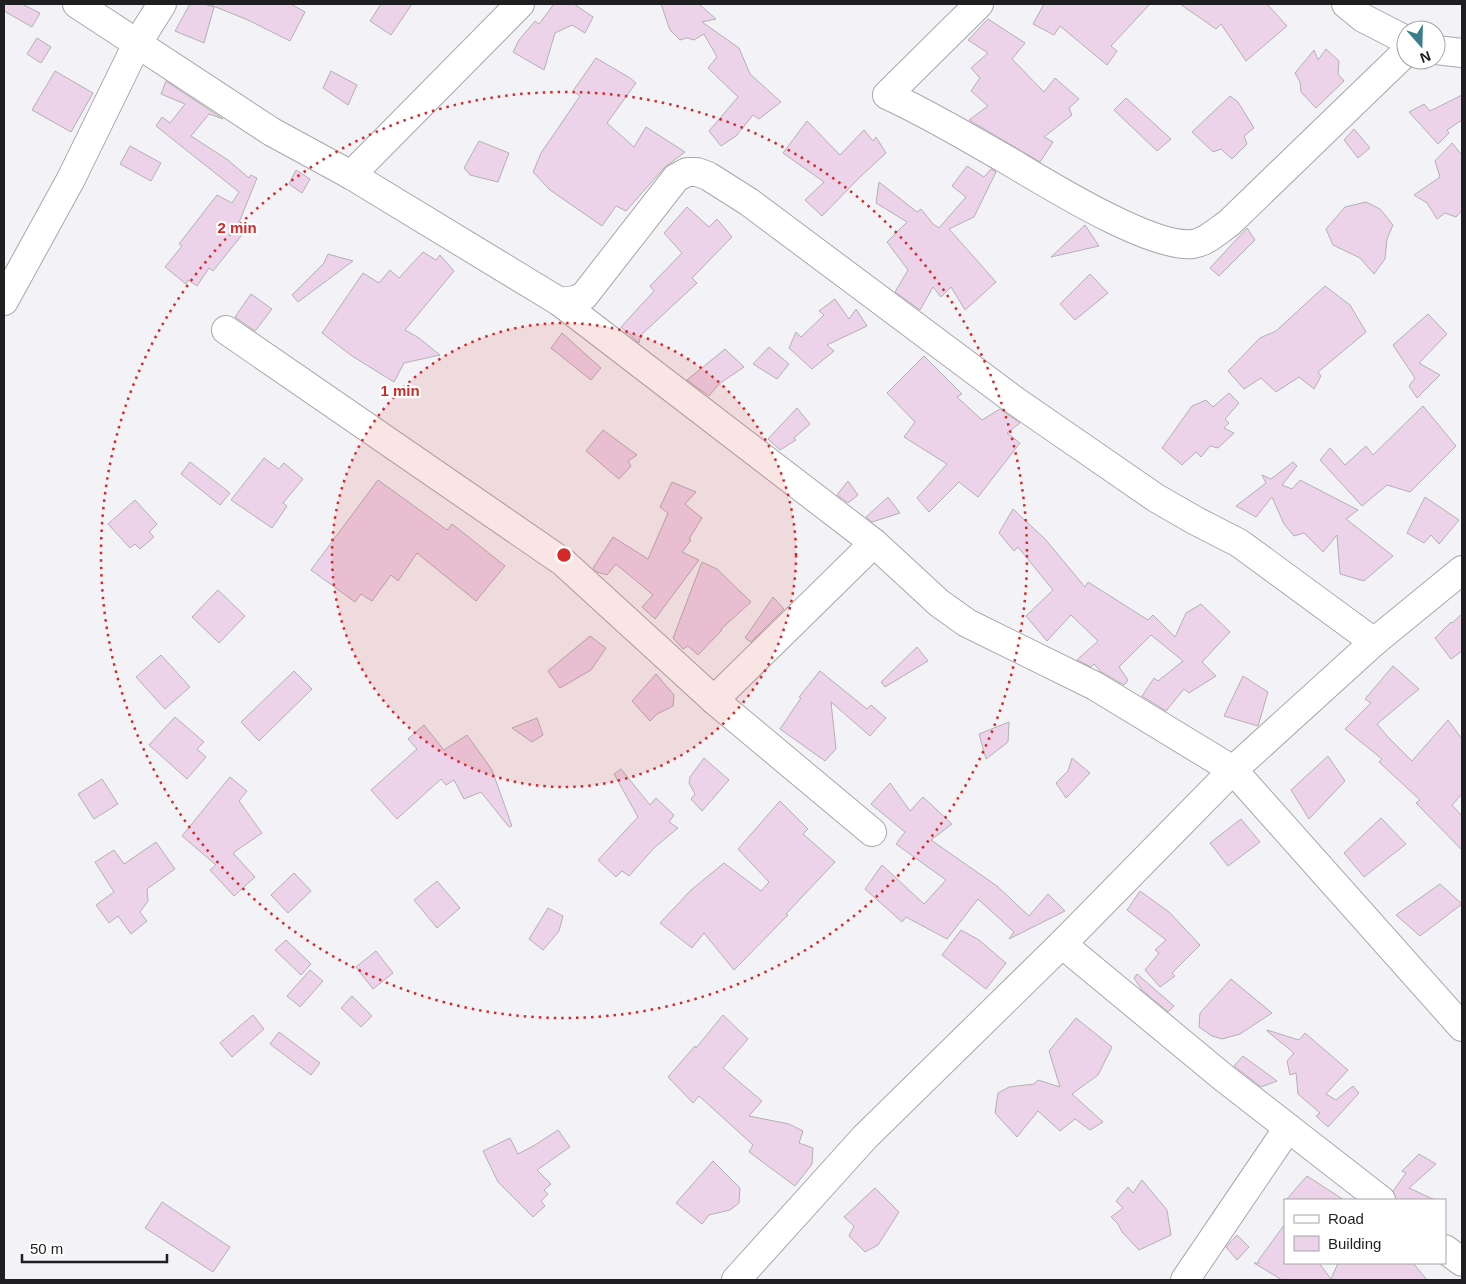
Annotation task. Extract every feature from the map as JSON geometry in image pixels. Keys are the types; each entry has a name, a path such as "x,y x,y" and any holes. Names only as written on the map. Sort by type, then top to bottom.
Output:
{"street":[{"path":"77,4 272,132 351,175 560,302 874,543 939,603 968,623 1095,686 1233,770 1462,1028"},
{"path":"4,300 14,264 71,179 137,44 162,4"},
{"path":"351,175 520,4"},
{"path":"979,4 887,95 922,111 1067,195 1127,226 1168,242 1193,244 1212,236 1229,223 1396,62"},
{"path":"1346,4 1363,18 1396,35"},
{"path":"1446,51 1462,53"},
{"path":"560,302 575,300 584,296 676,178 688,172 697,172 708,176 749,202 802,240 1029,410 1156,498 1196,522 1239,542 1374,642"},
{"path":"226,330 563,562 714,700 872,832"},
{"path":"714,700 874,543"},
{"path":"736,1280 865,1137 1062,944 1233,770 1374,642 1462,570"},
{"path":"1062,944 1224,1078 1380,1199"},
{"path":"1185,1280 1288,1128"},
{"path":"1446,1250 1462,1262"}],"building":[{"path":"4,4 22,4 40,13 32,27 4,11"},
{"path":"190,4 204,4 214,7 204,43 175,31"},
{"path":"208,4 291,4 305,12 290,41 248,20"},
{"path":"381,4 412,4 391,35 370,21"},
{"path":"554,4 574,4 593,17 585,33 572,25 555,33 544,70 513,52 519,40 535,21 539,24"},
{"path":"661,4 699,4 716,19 702,22 739,48 750,74 781,102 759,119 753,115 736,136 721,146 709,131 738,97 708,68 717,57 704,34 694,40 687,38 680,40 670,30"},
{"path":"1044,4 1150,4 1111,46 1117,51 1107,65 1060,26 1054,35 1033,24"},
{"path":"1180,4 1267,4 1287,26 1246,61 1221,24 1216,29"},
{"path":"988,19 1025,43 1012,59 1044,92 1055,78 1079,99 1069,108 1072,115 1044,137 1053,142 1040,162 969,120 988,106 971,91 980,78 971,68 988,53 968,40"},
{"path":"37,38 51,47 41,63 27,54"},
{"path":"1326,49 1339,61 1338,74 1344,81 1316,108 1301,92 1300,82 1295,73 1314,50 1318,60"},
{"path":"596,58 636,83 607,123 634,147 646,127 685,152 664,168 626,211 616,206 602,226 550,190 533,172 541,153 580,96 573,91"},
{"path":"55,71 93,93 71,132 32,110"},
{"path":"331,71 357,85 348,105 323,88"},
{"path":"166,81 223,119 209,114 191,136 228,160 249,178 251,175 257,178 238,225 245,231 213,271 209,268 197,286 188,280 186,284 165,267 182,246 179,244 217,195 232,203 239,192 156,126 162,117 170,123 185,104 161,94"},
{"path":"1462,95 1462,120 1447,130 1449,133 1438,144 1409,112 1424,104 1430,111"},
{"path":"1230,96 1238,102 1254,128 1244,136 1247,144 1232,159 1221,149 1213,152 1192,132"},
{"path":"1126,98 1171,139 1157,151 1114,110"},
{"path":"807,121 840,155 864,130 873,141 876,137 886,153 822,216 805,200 824,182 783,153"},
{"path":"1354,129 1370,148 1358,158 1344,140"},
{"path":"479,141 509,153 498,182 470,175 464,168"},
{"path":"1452,143 1462,155 1462,210 1456,217 1445,213 1437,219 1427,203 1414,195 1440,177 1435,161"},
{"path":"130,146 161,163 151,181 120,164"},
{"path":"967,166 984,177 991,169 996,172 974,217 949,229 996,282 965,310 951,287 941,297 933,287 920,310 895,292 908,270 887,242 907,222 876,203 879,182 917,212 921,209 933,224 939,228 966,197 952,186"},
{"path":"296,170 310,179 302,193 289,184"},
{"path":"1366,202 1380,209 1393,225 1387,239 1385,259 1374,274 1360,258 1333,245 1326,229 1345,207"},
{"path":"687,207 709,227 717,219 732,237 692,278 697,283 641,335 639,343 621,327 654,291 650,286 682,253 664,233"},
{"path":"1085,225 1099,246 1051,257"},
{"path":"1247,228 1255,240 1219,276 1210,268"},
{"path":"423,252 436,260 440,255 454,271 405,330 419,338 440,355 404,363 394,382 352,356 322,333 363,273 379,283 390,270 399,278"},
{"path":"328,254 353,261 298,302 292,295 324,263"},
{"path":"1090,274 1108,293 1075,320 1060,304"},
{"path":"1325,286 1350,305 1366,332 1318,372 1321,376 1314,389 1299,377 1276,392 1261,378 1244,389 1228,371 1260,338 1276,331"},
{"path":"251,294 272,309 255,331 235,317"},
{"path":"835,299 849,319 856,309 867,326 827,345 834,351 812,369 789,348 796,332 801,337 824,315 819,311"},
{"path":"1428,314 1447,334 1419,363 1440,375 1417,398 1409,386 1415,378 1393,345"},
{"path":"562,333 601,368 591,380 551,348"},
{"path":"769,347 789,364 777,379 753,364"},
{"path":"725,349 744,367 719,384 709,396 687,380"},
{"path":"924,356 962,394 957,397 982,420 1000,409 1020,423 1007,433 1020,443 978,497 959,482 929,512 917,498 947,464 904,437 915,422 887,393"},
{"path":"1229,393 1239,403 1225,419 1229,423 1224,428 1234,433 1218,448 1210,446 1201,457 1196,452 1182,465 1162,448 1192,406 1206,400 1213,407"},
{"path":"1423,406 1456,446 1410,492 1387,485 1362,506 1320,460 1330,448 1345,465 1366,446 1373,455"},
{"path":"797,408 810,424 794,438 796,440 780,450 768,439"},
{"path":"603,430 637,455 628,461 631,466 619,479 586,451"},
{"path":"264,458 279,469 284,463 303,479 283,503 287,506 272,528 231,500"},
{"path":"190,462 230,493 220,505 181,474"},
{"path":"1293,462 1297,466 1282,485 1292,489 1300,480 1358,510 1346,519 1393,556 1364,581 1340,574 1337,535 1323,552 1304,533 1294,536 1284,524 1272,497 1256,517 1236,506 1266,483 1262,475 1271,479"},
{"path":"378,480 447,530 452,524 505,566 476,601 417,553 398,581 391,575 372,601 361,594 355,602 311,570"},
{"path":"848,481 858,495 848,503 837,495"},
{"path":"672,482 696,492 685,504 702,518 689,539 691,540 682,552 699,560 655,619 642,607 653,595 616,564 607,575 597,572 593,568 613,537 648,559 668,513 660,507"},
{"path":"888,497 900,513 872,522 866,517"},
{"path":"1425,497 1459,520 1439,544 1431,535 1424,543 1407,533"},
{"path":"135,500 157,524 149,532 154,537 140,549 135,544 130,548 108,524"},
{"path":"1013,509 1045,539 1085,587 1088,582 1148,620 1153,615 1175,637 1186,613 1201,604 1230,632 1202,662 1216,676 1189,693 1184,689 1166,711 1142,696 1154,678 1158,681 1183,661 1151,635 1119,667 1128,680 1124,685 1101,672 1094,664 1091,667 1077,660 1098,641 1071,615 1047,641 1026,616 1053,590 1018,547 1014,551 999,533"},
{"path":"702,562 717,569 751,602 721,629 698,655 688,646 683,649 673,638"},
{"path":"218,590 245,616 219,643 192,617"},
{"path":"773,597 784,609 751,642 745,638"},
{"path":"1462,614 1462,651 1451,659 1435,638"},
{"path":"590,636 606,648 591,670 560,688 548,671"},
{"path":"917,647 928,661 885,687 881,682"},
{"path":"161,655 190,687 165,709 136,677"},
{"path":"1393,666 1419,689 1377,724 1387,736 1412,761 1448,720 1462,739 1462,794 1452,805 1462,816 1462,850 1416,803 1420,800 1379,762 1382,759 1345,729 1371,703 1365,699"},
{"path":"294,671 312,689 259,741 241,722"},
{"path":"820,671 867,709 871,705 886,718 870,736 831,702 836,749 825,761 780,729 801,698 799,697"},
{"path":"656,674 674,695 673,706 657,714 650,721 632,701"},
{"path":"1243,676 1268,692 1258,726 1224,716"},
{"path":"175,717 204,742 197,749 206,757 187,779 149,745"},
{"path":"537,718 543,735 532,742 512,728"},
{"path":"1009,722 1008,742 986,759 979,734"},
{"path":"424,725 444,750 467,735 492,770 512,826 509,827 481,792 464,799 454,780 446,785 441,779 397,819 371,790 417,749 408,739"},
{"path":"1328,756 1345,781 1309,819 1291,790"},
{"path":"704,758 729,780 702,811 691,799 695,794 689,783 690,777"},
{"path":"1072,758 1090,773 1066,798 1056,783 1068,771"},
{"path":"621,769 650,805 656,798 674,815 669,822 678,828 655,847 629,876 622,871 616,877 598,860 638,817 614,774"},
{"path":"230,777 247,791 239,801 262,833 233,853 255,877 234,896 210,870 216,865 182,836"},
{"path":"102,779 118,804 94,819 78,794"},
{"path":"890,783 910,811 923,797 952,824 931,840 997,886 1029,916 1048,894 1065,911 1009,939 1014,932 978,899 947,939 906,917 902,922 865,889 882,865 924,904 946,880 896,844 905,832 871,804"},
{"path":"780,801 808,829 803,834 835,862 786,914 788,915 734,970 704,933 692,948 660,923 691,890 724,863 761,891 769,882 738,849"},
{"path":"1381,818 1406,844 1364,877 1344,853"},
{"path":"1241,819 1260,842 1228,866 1210,843"},
{"path":"156,842 175,869 147,889 148,901 140,912 147,921 131,934 118,916 109,923 96,905 114,892 95,862 114,850 124,864"},
{"path":"294,873 311,891 288,913 271,895"},
{"path":"437,881 460,908 437,928 414,900"},
{"path":"1440,884 1462,904 1420,936 1396,915"},
{"path":"1140,891 1169,912 1200,945 1172,973 1175,976 1160,987 1145,970 1159,953 1155,950 1166,940 1127,910"},
{"path":"548,908 563,916 559,931 543,950 529,939"},
{"path":"961,930 979,940 1006,963 986,989 942,955"},
{"path":"286,940 311,964 301,975 275,950"},
{"path":"376,951 393,973 373,989 356,967"},
{"path":"310,970 323,981 300,1007 287,996"},
{"path":"1137,974 1174,1006 1168,1012 1142,990 1134,978"},
{"path":"1231,979 1272,1013 1240,1034 1222,1039 1212,1036 1199,1027 1200,1013"},
{"path":"352,996 372,1016 361,1027 341,1008"},
{"path":"253,1015 264,1029 232,1057 220,1043"},
{"path":"723,1015 748,1039 723,1068 762,1101 749,1116 789,1124 803,1131 799,1143 813,1148 812,1164 795,1186 749,1152 753,1145 699,1096 693,1103 668,1077 695,1046 696,1048"},
{"path":"1076,1018 1112,1047 1098,1075 1072,1094 1103,1122 1090,1130 1075,1119 1060,1131 1038,1111 1017,1137 995,1113 998,1093 1009,1087 1034,1084 1038,1080 1060,1087 1049,1051"},
{"path":"1267,1030 1299,1040 1305,1033 1348,1070 1326,1094 1336,1100 1353,1086 1359,1093 1328,1127 1316,1116 1320,1113 1298,1094 1296,1073 1290,1075 1287,1061 1294,1053"},
{"path":"279,1032 320,1063 311,1075 270,1044"},
{"path":"1243,1056 1277,1081 1261,1087 1234,1066"},
{"path":"558,1130 570,1147 537,1170 551,1184 544,1190 548,1194 541,1201 545,1206 533,1217 498,1182 483,1151 510,1138 518,1154"},
{"path":"1419,1154 1436,1164 1409,1188 1433,1199 1396,1199 1393,1191 1406,1173 1402,1171"},
{"path":"713,1161 740,1188 739,1203 730,1210 709,1215 702,1224 676,1203"},
{"path":"1307,1176 1342,1199 1287,1199"},
{"path":"1142,1180 1167,1210 1171,1235 1139,1250 1111,1217 1123,1208 1116,1201 1128,1187 1133,1193"},
{"path":"875,1188 899,1212 878,1245 865,1252 849,1236 854,1226 844,1217"},
{"path":"162,1202 230,1247 213,1272 145,1228"},
{"path":"1284,1225 1284,1264 1320,1264 1331,1279 1338,1264 1414,1264 1427,1280 1282,1280 1254,1263 1259,1263 1258,1261"},
{"path":"1237,1235 1249,1247 1237,1260 1226,1247"}]}
